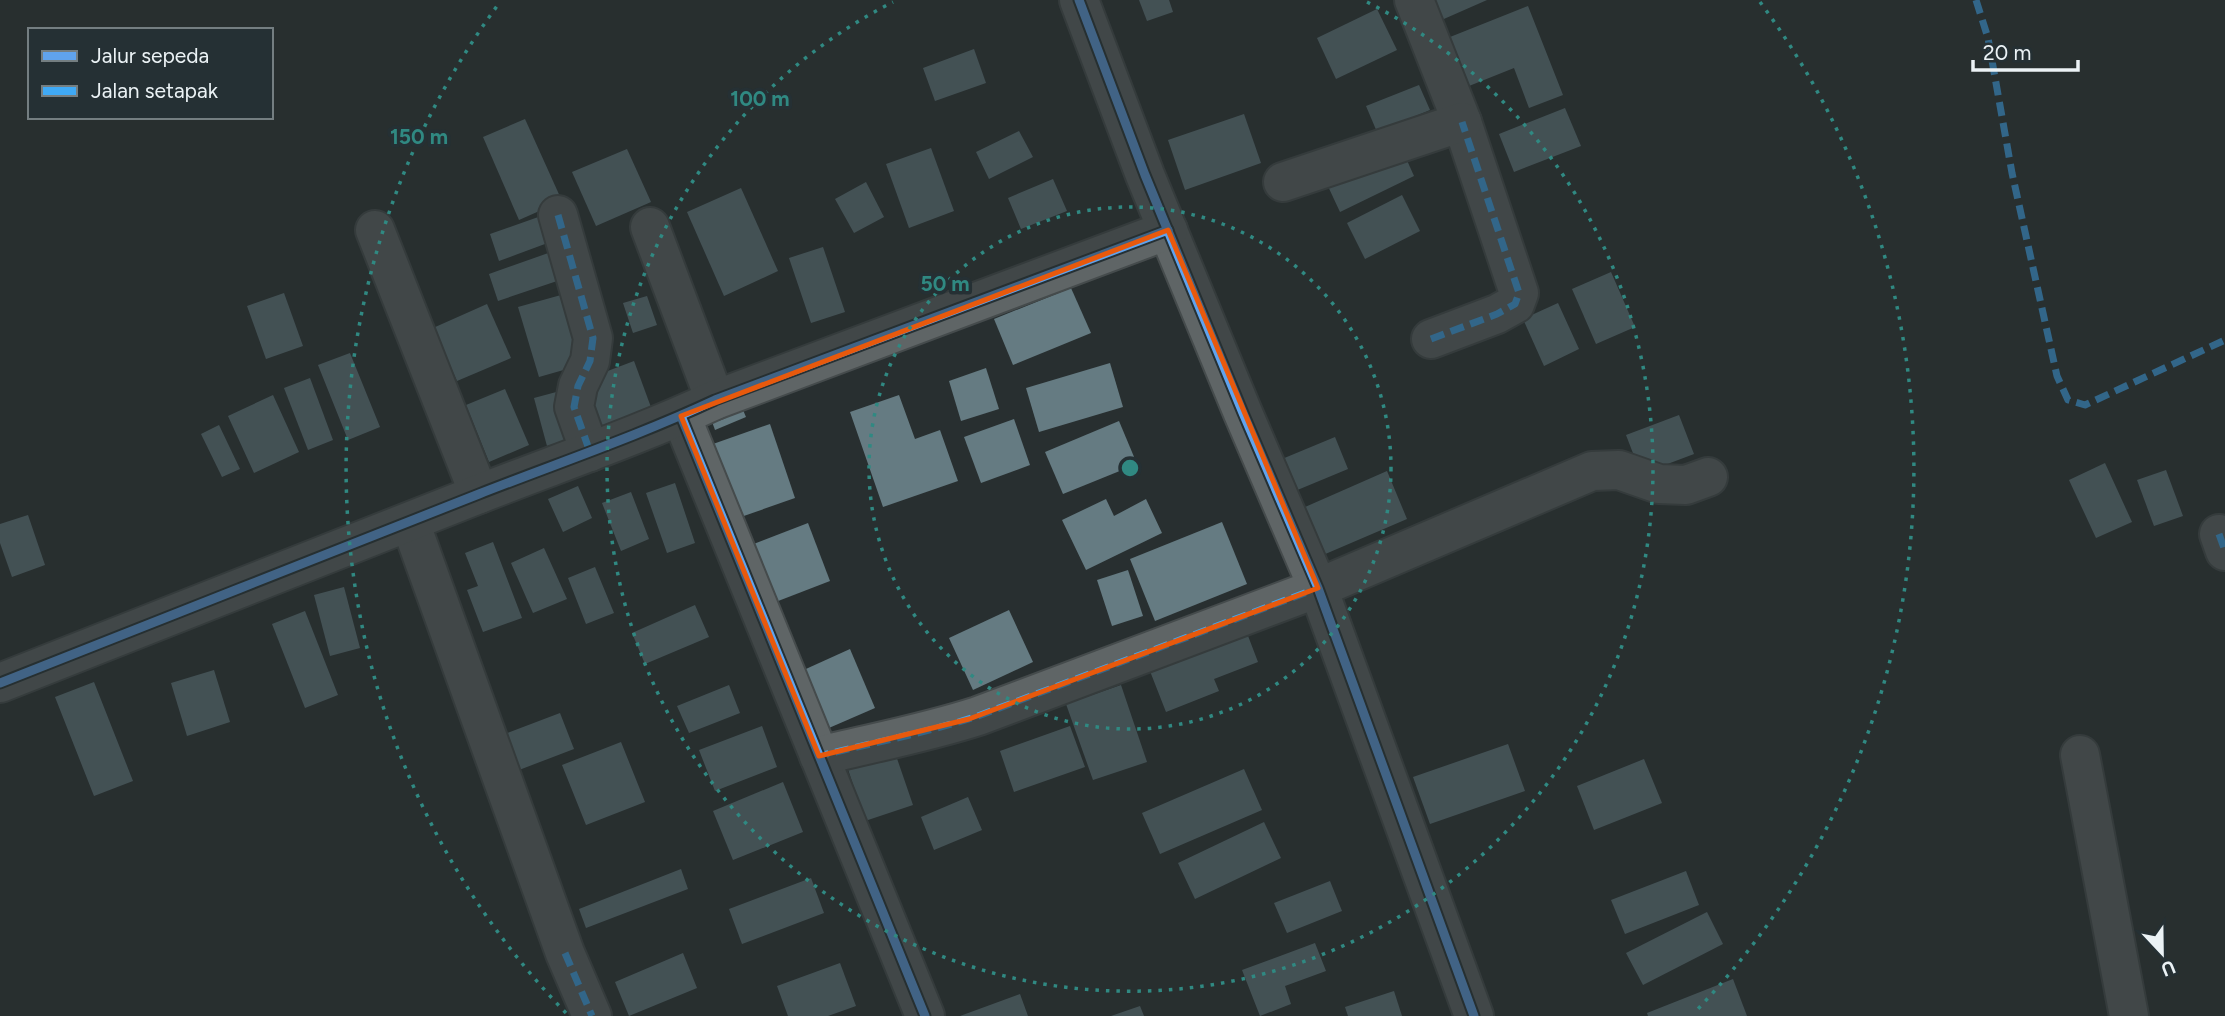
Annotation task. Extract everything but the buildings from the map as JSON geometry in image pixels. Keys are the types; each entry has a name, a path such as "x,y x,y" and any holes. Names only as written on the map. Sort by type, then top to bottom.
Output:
{"street":[{"path":"1079,0 1145,175 1318,587 1474,1016"},
{"path":"1414,0 1462,122 1519,293 1515,304 1497,314 1431,339"},
{"path":"1283,182 1462,122"},
{"path":"558,215 593,338 590,361 578,386 574,407 590,452"},
{"path":"650,227 715,400"},
{"path":"375,230 479,494"},
{"path":"0,683 681,416 715,400 1168,230"},
{"path":"681,416 925,1016"},
{"path":"819,756 939,728 978,716 1318,587 1592,471 1619,471 1659,484 1686,485 1708,477"},
{"path":"410,522 565,953 592,1016"},
{"path":"2080,755 2130,1016"}],"highlighted area":[{"path":"1168,230 1318,588 969,719 819,756 681,416"}],"marked path":[{"path":"1976,0 1988,38 2012,173 2057,376 2068,400 2085,405 2225,340"},
{"path":"1431,339 1497,314 1515,304 1519,293 1462,122"},
{"path":"558,215 593,338 590,361 578,386 574,407 590,452"},
{"path":"2219,534 2225,551"},
{"path":"820,760 819,756 978,716 1318,588"},
{"path":"565,953 592,1016"}],"cycle path":[{"path":"1079,0 1145,175 1318,588 1474,1016"},
{"path":"0,683 715,400 1168,230"},
{"path":"681,416 925,1016"}]}
